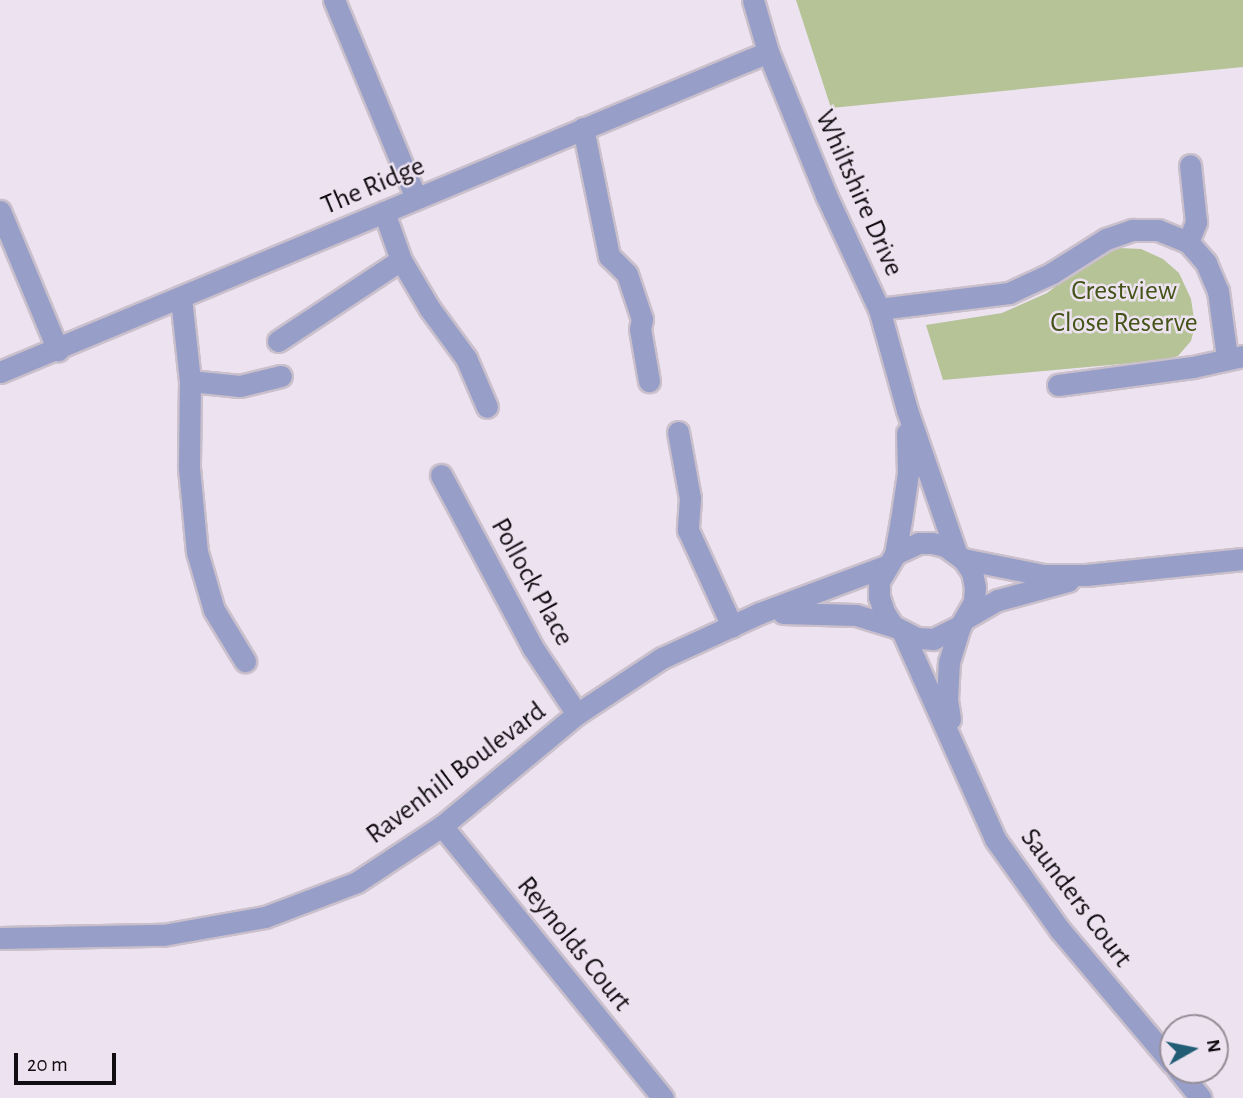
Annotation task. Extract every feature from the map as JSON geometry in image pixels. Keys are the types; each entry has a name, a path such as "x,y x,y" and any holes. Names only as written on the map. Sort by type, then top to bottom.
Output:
{"street":[{"path":"334,0 416,198"},
{"name":"Whiltshire Drive","path":"753,0 768,52 826,195 879,309 907,410 960,555"},
{"name":"The Ridge","path":"0,372 768,52"},
{"path":"583,128 609,256 627,275 642,318 640,329 649,380"},
{"path":"1188,242 1196,222 1190,165"},
{"path":"0,211 58,350"},
{"path":"384,212 401,260 429,309 466,358 487,407"},
{"path":"879,309 1009,293 1052,274 1106,239 1132,230 1158,230 1188,242 1206,263 1218,291 1235,357 1193,367 1058,385"},
{"path":"278,341 401,260"},
{"path":"181,298 190,381 189,468 197,552 214,610 245,661"},
{"path":"190,381 240,386 281,376"},
{"name":"Whiltshire Drive","path":"890,560 908,473 907,410"},
{"path":"678,432 690,498 688,530 732,626"},
{"name":"Pollock Place","path":"442,475 533,648 578,714"},
{"path":"1086,575 998,600 933,639 917,638 898,629 884,612 879,597 880,581 890,560 919,543 945,546 960,555 1043,575 1086,575 1243,559"},
{"path":"960,555 972,572 975,587 964,622"},
{"name":"Ravenhill Boulevard","path":"0,938 163,934 265,917 357,881 442,826 578,714 662,658 760,613 890,560"},
{"name":"Ravenhill Boulevard","path":"760,613 816,612 856,615 898,629"},
{"name":"Saunders Court","path":"956,752 947,699 949,662 964,622"},
{"name":"Saunders Court","path":"898,629 995,839 1060,930 1159,1047"},
{"name":"Reynolds Court","path":"442,826 663,1098"},
{"path":"1190,1084 1201,1098"}],"green space":[{"path":"796,0 1243,0 1243,67 831,108"},
{"name":"Crestview Close Reserve","path":"1119,248 1141,249 1163,259 1179,273 1191,299 1195,326 1191,341 1178,356 1165,360 943,380 926,325 1002,313 1047,293 1097,255"}]}
